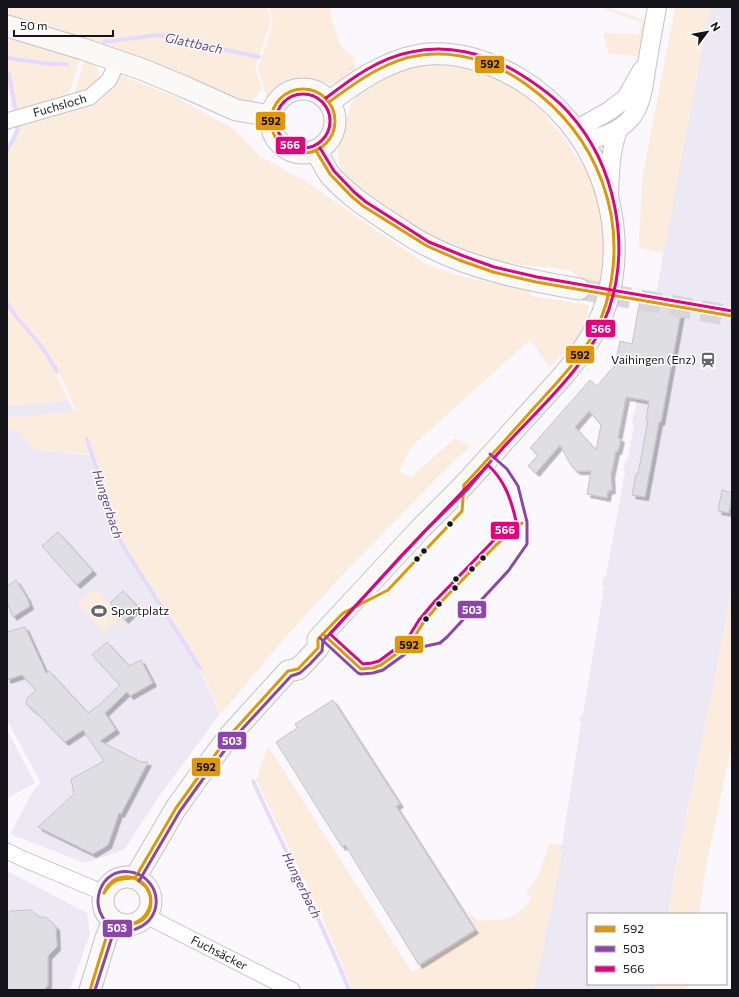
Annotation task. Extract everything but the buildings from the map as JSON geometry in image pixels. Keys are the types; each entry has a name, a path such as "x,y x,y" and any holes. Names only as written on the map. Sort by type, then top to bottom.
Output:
{"main road":[{"path":"7,26 118,61 187,88 236,110 271,116"},
{"path":"135,878 176,808 230,735 288,671 288,662 310,639 318,639 421,528 464,485 561,378 583,350 598,322 606,304 611,284 614,235 609,198 592,156 580,136 560,110 524,82 501,69 473,58 450,54 420,55 384,66 329,102"},
{"path":"301,89 310,90 319,93 329,102 335,117 334,131 328,143 316,151 308,154 300,154 289,151 276,140 271,128 271,116 277,102 282,96 292,91 301,89"},
{"path":"316,151 330,174 351,196 363,206 427,246 459,260 493,272 536,282 578,289"},
{"path":"125,876 135,878 143,882 149,890 151,908 146,916 139,922 131,925 121,925 107,916 102,901 104,893 108,885 116,879 125,876"},
{"path":"90,990 106,938 113,921"}],"street":[{"path":"580,136 608,134 630,120 636,110 643,92 657,7"},
{"path":"580,136 626,98 648,59"},
{"name":"Fuchsloch","path":"7,121 90,97 109,80 118,61"},
{"path":"609,198 610,164 613,141 619,128"},
{"path":"7,851 104,893"},
{"name":"Fuchsäcker","path":"146,916 292,990"}],"shaded area":[{"path":"7,7 267,7 271,21 255,68 262,88 253,101 236,100 210,89 173,70 96,44 7,18"},
{"path":"269,7 330,7 331,17 340,45 354,58 356,68 344,79 333,83 299,79 293,80 267,98 258,68 273,23"},
{"path":"600,7 606,7 644,20 648,26 641,65 623,95 590,116 582,113 604,105 614,97 633,70 639,56 609,54 603,33 639,34 642,23"},
{"path":"675,7 710,7 663,253 640,248 642,180"},
{"path":"710,7 732,7 732,588 677,860 678,864 676,867 668,913 587,913 587,985 656,985 654,990 534,990 561,858 561,852 559,850 560,846 562,845 581,723 579,720 580,716 583,714 604,588 602,585 603,578 606,576 625,472 623,470 627,461 634,426 632,423"},
{"path":"7,36 80,59 68,96 12,112 7,79"},
{"path":"84,60 93,64 98,70 99,74 97,82 95,87 74,95"},
{"path":"426,61 481,69 521,92 541,110 566,141 588,174 602,209 606,260 598,294 570,270 496,262 433,237 375,202 352,185 340,167 337,146 351,104 357,96 379,79"},
{"path":"120,75 176,97 234,129 260,156 308,183 424,263 457,275 531,291 531,296 589,305 585,325 581,333 571,347 549,367 530,340 411,447 399,471 411,477 455,438 466,443 470,447 455,460 348,569 282,641 221,714 200,668 120,543 92,454 34,450 17,430 7,430 7,417 35,416 76,411 62,378 44,347 7,301 7,154 18,132 20,124 82,106 102,97 115,84"},
{"path":"7,304 38,342 50,360 68,400 34,404 7,405"},
{"path":"68,400 74,411 35,416 7,417 7,405 34,404"},
{"path":"7,430 17,430 34,450 91,455 119,543 199,668 220,714 160,795 124,850 85,863 10,834 34,789 41,783 7,720"},
{"name":"Sportplatz","path":"95,588 121,618 104,633 77,604"},
{"path":"732,588 732,744 706,867 699,913 668,913 676,867 678,864 677,860"},
{"path":"7,730 35,783 7,798"},
{"path":"268,746 412,972 469,936 479,932 466,910 477,920 494,920 507,918 525,906 531,899 527,891 537,878 550,843 562,845 560,847 561,858 534,990 352,990 322,916 256,780"},
{"path":"7,871 87,913 90,934 70,990 7,990"},
{"path":"656,985 688,985 687,990 654,990"}],"waterway":[{"name":"Glattbach","path":"104,42 158,35 259,57"},
{"name":"Glattbach","path":"7,58 51,64 67,64"},
{"name":"Hungerbach","path":"7,74 9,74 15,107"},
{"name":"Hungerbach","path":"7,151 18,129 18,126"},
{"name":"Hungerbach","path":"7,303 15,315 42,347 57,371"},
{"name":"Hungerbach","path":"87,439 121,543 200,668"},
{"name":"Hungerbach","path":"253,781 315,911 349,990"}],"tunnel":[{"path":"579,289 732,316"}],"transit line":[{"name":"566","path":"326,98 366,70 399,55 438,49 465,52 491,59 515,71 544,90 569,113 585,133 598,156 608,180 618,232 618,258 615,284 609,309 600,331 574,370 494,458"},
{"name":"592","path":"329,102 372,72 396,61 422,55 450,54 464,56 503,70 527,85 552,106 573,129 590,154 602,182 610,211 614,241 612,272 606,304 601,319 585,348 575,361 464,485"},
{"name":"592","path":"297,89 309,89 326,98 333,109 335,121 333,133 326,144 309,153 297,153 285,148 276,139 271,127 271,115 276,103 285,94 297,89"},
{"name":"566","path":"298,94 308,94 318,98 326,106 330,116 330,121 330,126 326,136 318,144 308,148 298,148 288,144 280,136 276,126 276,116 280,106 288,98 298,94"},
{"name":"566","path":"320,148 334,171 366,202 429,242 461,255 494,267 537,277 732,311"},
{"name":"592","path":"316,151 330,174 363,206 427,246 459,260 493,272 536,282 732,316"},
{"name":"503","path":"320,638 358,673 373,673 383,670 412,649 440,643 509,570 527,544 527,522 518,486 507,469 490,454"},
{"name":"503","path":"139,881 180,811 234,738 291,676 300,673 310,664 322,651 323,641 425,531 468,489 491,461"},
{"name":"566","path":"488,465 503,484 512,505 516,521 493,541 435,601 419,620 406,641 379,661 363,664 330,634 400,557 488,465"},
{"name":"592","path":"135,878 176,808 230,735 288,671 298,669 318,648 318,639 343,613 388,590 462,511 464,485"},
{"name":"592","path":"323,634 361,669 373,668 381,665 410,644 423,623 439,604 497,544 522,523"},
{"name":"503","path":"135,873 122,872 112,875 104,882 100,891 98,902 100,912 106,921 122,930 136,929 142,926 149,920 156,906 156,899 151,885 138,874"},
{"name":"592","path":"104,893 112,881 124,877 134,878"},
{"name":"592","path":"104,893 113,882 134,878"},
{"name":"592","path":"132,924 137,922 146,914 149,909 151,898 146,887 136,879"},
{"name":"592","path":"132,924 140,922 146,917 151,903 148,889 143,883 136,879"},
{"name":"592","path":"90,990 106,938 113,921"},
{"name":"503","path":"95,990 118,923"}],"place":[{"name":"Vaihingen (Enz)","path":"708,360"},
{"name":"Sportplatz","path":"99,611"}]}
